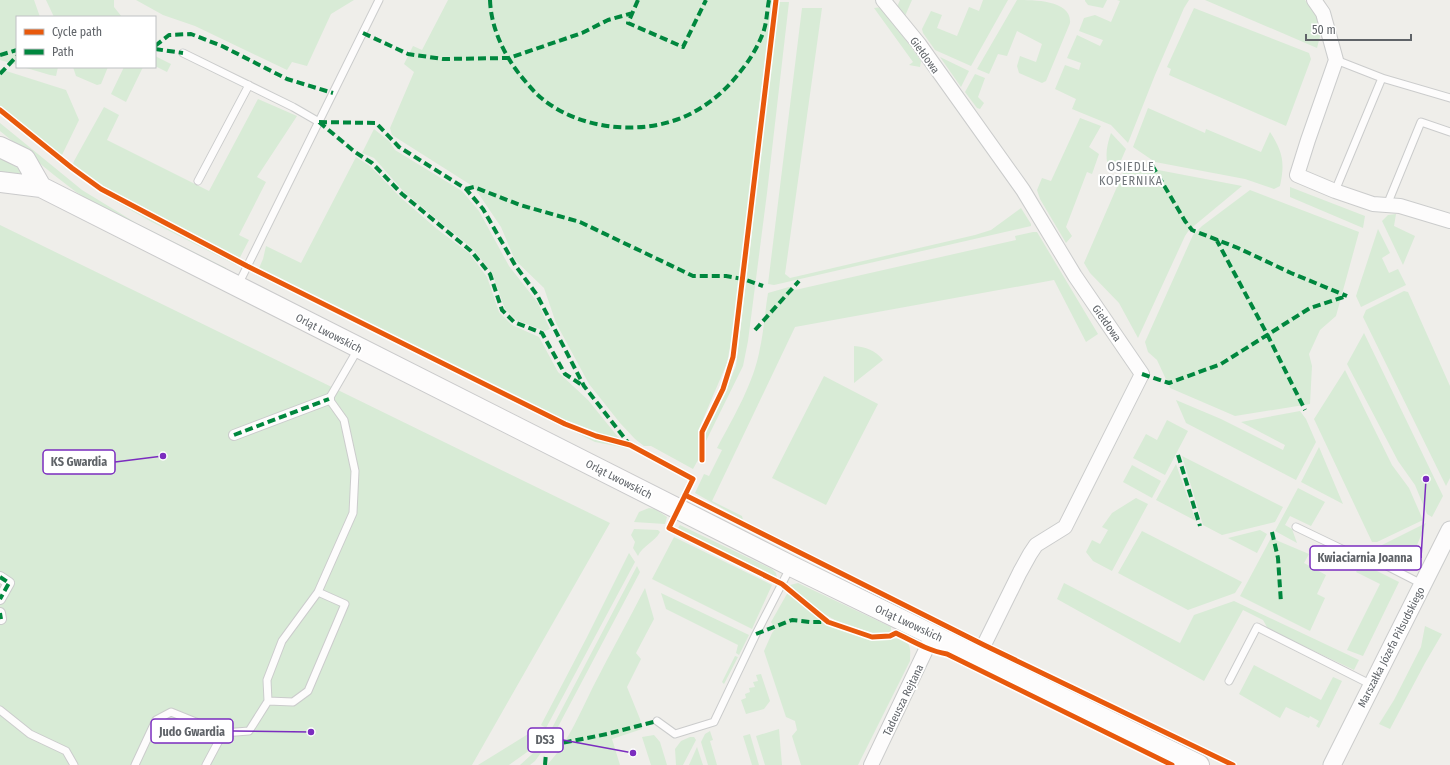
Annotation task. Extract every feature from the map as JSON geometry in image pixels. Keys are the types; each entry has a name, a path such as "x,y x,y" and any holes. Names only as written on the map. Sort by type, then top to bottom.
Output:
{"main road":[{"path":"0,147 25,160 41,187"},
{"name":"Orląt Lwowskich","path":"0,182 41,187 236,287 791,566 1200,765"}],"street":[{"name":"Giełdowa","path":"883,0 919,44 1023,190 1075,276 1142,374 1065,527 1036,546 1030,554 978,657"},
{"path":"1314,0 1323,13 1336,60 1297,175 1335,191 1374,204 1400,206 1450,221"},
{"path":"234,435 329,398"},
{"name":"Marszałka Józefa Piłsudskiego","path":"1332,765 1450,530"},
{"path":"0,577 9,583 0,599"},
{"name":"Tadeusza Rejtana","path":"872,765 933,635"}],"lane":[{"path":"236,287 379,0"},
{"path":"183,53 249,85 319,122"},
{"path":"1336,60 1382,78 1450,98"},
{"path":"1335,191 1382,78"},
{"path":"198,181 249,85"},
{"path":"1388,205 1421,122 1450,132"},
{"path":"135,765 156,720 171,712 223,734 249,731 268,701 267,680 282,641 318,592 353,514 355,472 346,427 344,420 329,398 359,348"},
{"path":"1296,527 1346,551 1370,558 1422,584"},
{"path":"657,721 675,734 714,722 756,634 791,566"},
{"path":"268,701 293,702 308,691 320,665 345,604 318,592"},
{"path":"1229,681 1257,627 1372,685"},
{"path":"0,710 30,734 66,751 74,765"},
{"path":"206,765 223,734"}],"green space":[{"path":"0,0 34,0 40,16 16,16 16,65 0,60"},
{"path":"46,0 114,0 114,7 121,16 54,16"},
{"path":"136,0 354,0 331,14 307,66 292,62 287,70 195,26 163,15"},
{"path":"448,0 773,0 756,129 750,196 733,331 727,363 698,431 698,460 693,469 651,446 644,446 635,439 620,423 589,384 556,323 544,288 515,260 501,227 474,187 392,135 390,128 414,72 404,64 413,46 422,50"},
{"path":"900,0 912,0 905,16 897,7"},
{"path":"983,0 1008,0 971,66 935,50 923,33 922,29 931,11 942,15 937,28 957,36 969,7 979,11"},
{"path":"1017,0 1033,0 1051,3 1065,10 1069,15 1070,23 1046,81 1042,83 1019,73 1017,66 1020,56 1036,62 1042,44 1017,31 1007,56 998,54 989,74 977,69"},
{"path":"1085,0 1107,0 1103,8 1088,5"},
{"path":"1117,0 1189,0 1184,8 1155,75 1128,143 1111,125 1072,109 1076,99 1055,89 1065,65 1079,70 1081,63 1067,58 1077,35 1100,46 1103,40 1079,31 1084,18 1095,15 1111,22 1120,1"},
{"path":"1205,0 1305,0 1319,20 1322,29 1317,48"},
{"path":"779,2 789,2 748,341 743,366 705,443 706,431 719,406 736,366"},
{"path":"882,7 921,61 920,67 909,65 913,62 874,8"},
{"path":"802,8 822,8 785,274 790,278 975,235 991,230 1021,208 1031,226 774,285 768,284"},
{"path":"1194,8 1309,53 1311,59 1286,126 1169,75 1171,69 1167,67"},
{"path":"156,56 171,64 167,72 156,66"},
{"path":"940,57 969,71 961,87"},
{"path":"26,68 58,68 56,76"},
{"path":"73,68 108,68 101,84 97,85 76,76"},
{"path":"124,68 143,68 126,102 111,94"},
{"path":"0,69 66,90 79,120 62,155 56,160 0,114"},
{"path":"975,74 985,78 978,97 984,103 980,109 977,108 965,92"},
{"path":"258,99 297,116 257,177 266,182 239,235 249,240 236,265 150,221 106,196 71,171 74,161 104,107 119,115 107,140 209,191"},
{"path":"1148,108 1205,133 1206,129 1261,152 1270,132 1278,146 1282,158 1280,186 1274,189 1245,179 1155,162 1133,147"},
{"path":"1080,118 1101,126 1089,147 1099,154 1092,174 1087,172 1066,227 1072,236 1066,243 1040,199 1037,190 1042,178 1051,181"},
{"path":"0,123 82,190 136,223 226,268 221,270 100,207 76,192 0,131"},
{"path":"374,129 389,141 395,150 462,191 479,211 509,266 538,303 550,329 545,331 516,320 505,309 492,273 473,249 405,193 374,158 362,153"},
{"path":"1111,133 1126,149 1119,165 1109,171 1107,152"},
{"path":"0,157 29,175 0,175"},
{"path":"356,157 370,166 400,197 437,229 469,253 487,277 499,312 512,325 539,337 558,372 588,400 627,448 595,442 256,275 263,259 266,246 301,263"},
{"path":"1126,166 1158,170 1242,186 1189,230 1138,338 1119,303 1090,273 1084,263"},
{"path":"1290,187 1365,216 1363,228 1290,197"},
{"path":"1250,190 1359,232 1336,316 1320,330 1309,354 1312,366 1310,404 1235,416 1170,388 1157,360 1148,352 1145,342 1193,235 1202,226"},
{"path":"1396,214 1394,226 1415,236 1403,265 1382,221 1388,215"},
{"path":"0,225 610,523 472,765 0,765"},
{"path":"1378,229 1390,253 1382,258 1389,273 1398,269 1406,285 1361,307 1356,296"},
{"path":"1037,232 1098,334 1086,342 1054,280 795,327 712,501 742,516 743,520 695,493 704,474 709,476 722,450 717,448 743,399 753,374 761,341 768,293 789,287 795,290 1016,240 1015,236"},
{"path":"1404,291 1408,292 1450,386 1450,478 1446,486 1363,317 1366,310"},
{"path":"1364,333 1443,496 1432,517 1427,514 1415,485 1398,461 1347,364"},
{"path":"854,346 870,350 883,360 854,383"},
{"path":"1345,370 1392,465 1409,488 1423,520 1377,542 1372,542 1314,419"},
{"path":"824,376 878,404 826,505 772,478"},
{"path":"1176,400 1221,419 1283,450 1285,445 1241,422 1300,411 1306,419 1316,442 1296,480 1186,423"},
{"path":"1167,420 1188,431 1165,475 1133,458 1146,434 1157,440"},
{"path":"1319,447 1343,504 1301,482"},
{"path":"1182,456 1283,507 1275,522 1222,535 1203,525"},
{"path":"1176,464 1196,521 1156,500"},
{"path":"1132,465 1161,481 1152,498 1123,482"},
{"path":"1298,488 1325,502 1311,526 1290,516 1285,525 1292,529 1297,543 1275,531"},
{"path":"1136,498 1148,504 1112,571 1093,561 1086,552 1092,540 1100,544 1108,530 1102,527 1112,513"},
{"path":"649,508 655,509 667,517 665,524 634,522 639,512"},
{"path":"1426,523 1409,565 1374,549"},
{"path":"680,525 772,569 776,573 777,578 747,565 679,530 678,528"},
{"path":"634,529 658,530 660,532 655,539 642,549 638,556 633,548 635,542 631,535"},
{"path":"1260,530 1267,534 1257,553 1228,538"},
{"path":"1142,531 1242,582 1235,593 1188,610 1118,573"},
{"path":"674,537 772,585 752,629 652,579"},
{"path":"1271,538 1309,554 1304,563 1326,575 1317,594 1325,598 1310,631 1240,596"},
{"path":"629,553 635,562 546,728 541,725"},
{"path":"637,566 640,572 551,740 543,743 552,728"},
{"path":"1360,566 1367,566 1399,582 1363,656 1347,650 1380,584 1356,572"},
{"path":"798,583 891,627 891,632 877,634 842,624 817,610 790,585"},
{"path":"1064,583 1180,643 1194,615 1234,601 1359,660 1354,670 1268,629 1263,620 1243,610 1204,681 1057,599"},
{"path":"645,588 654,619 636,653 641,659 627,687 640,719 642,729 612,739 620,765 547,765 555,756 568,736"},
{"path":"788,592 822,620 841,630 874,640 898,639 905,641 909,645 910,661 858,765 801,765 792,736 797,730 795,721 786,717 764,651 775,629 771,622"},
{"path":"661,593 749,635 739,655 736,653 738,645 666,609"},
{"path":"1425,626 1442,634 1390,729 1379,724 1394,700 1421,647"},
{"path":"735,656 738,657 724,684 722,682"},
{"path":"1254,665 1321,700 1333,677 1342,681 1319,728 1316,726 1319,721 1310,716 1309,718 1286,707 1280,718 1239,694"},
{"path":"761,674 770,701 764,709 746,714 741,700 746,698 745,694 750,692 749,688 755,687 753,682 758,681 756,675"},
{"path":"779,729 782,765 765,765 756,736"},
{"path":"533,731 542,735 530,750 509,765 478,765"},
{"path":"710,731 713,740 710,741 717,765 708,765 701,742 705,734"},
{"path":"750,734 759,765 752,765 743,736"},
{"path":"654,735 660,742 667,765 651,765 642,737"},
{"path":"694,737 696,740 683,765 676,765 675,749 681,741"},
{"path":"546,746 535,761 530,765 520,765 540,747"},
{"path":"697,747 703,765 689,765"}],"marked path":[{"path":"490,0 495,30 503,49 514,67 532,89 540,97 556,108 574,117 614,127 634,127 674,121 692,113 712,100 735,78 757,47 765,26 769,0"},
{"path":"638,0 628,23 683,47 706,0"},
{"path":"363,33 408,54 443,59 509,58 582,33 608,20 633,13"},
{"path":"156,45 169,35 191,34 222,46 287,79 333,93"},
{"path":"156,49 183,53"},
{"path":"0,55 16,50"},
{"path":"0,74 16,57"},
{"path":"319,122 376,123 399,147 466,189 483,209 515,265 537,295 584,386 630,445"},
{"path":"319,122 355,152 372,163 402,194 471,251 490,274 502,310 514,322 542,333 565,374 582,385"},
{"path":"1152,165 1185,221 1192,230 1238,248 1291,273 1347,296"},
{"path":"466,189 474,187 520,205 580,222 693,276 726,276 743,279 763,286"},
{"path":"1216,239 1267,334 1305,410"},
{"path":"755,330 799,281"},
{"path":"1142,374 1169,383 1221,364 1310,308 1347,296"},
{"path":"234,435 329,399"},
{"path":"1178,455 1200,526"},
{"path":"1272,532 1278,558 1281,603"},
{"path":"0,577 9,583 0,599"},
{"path":"0,613 1,619"},
{"path":"756,634 792,620 828,622"},
{"path":"552,745 607,734 657,721"},
{"path":"545,765 546,753"}],"cycle path":[{"path":"702,460 702,432 723,389 733,357 776,0"},
{"path":"0,110 72,168 101,189 247,266 565,424 596,436 630,445 693,479 669,528 782,584 828,622 872,637 890,636 896,633 927,648 947,654 1172,765"},
{"path":"685,495 984,645 1233,765"}],"place":[{"name":"KS Gwardia","path":"163,456"},
{"name":"Kwiaciarnia Joanna","path":"1426,479"},
{"name":"Judo Gwardia","path":"311,732"},
{"name":"DS3","path":"633,753"}],"district":[{"name":"OSIEDLE KOPERNIKA","path":"1131,174"}]}
